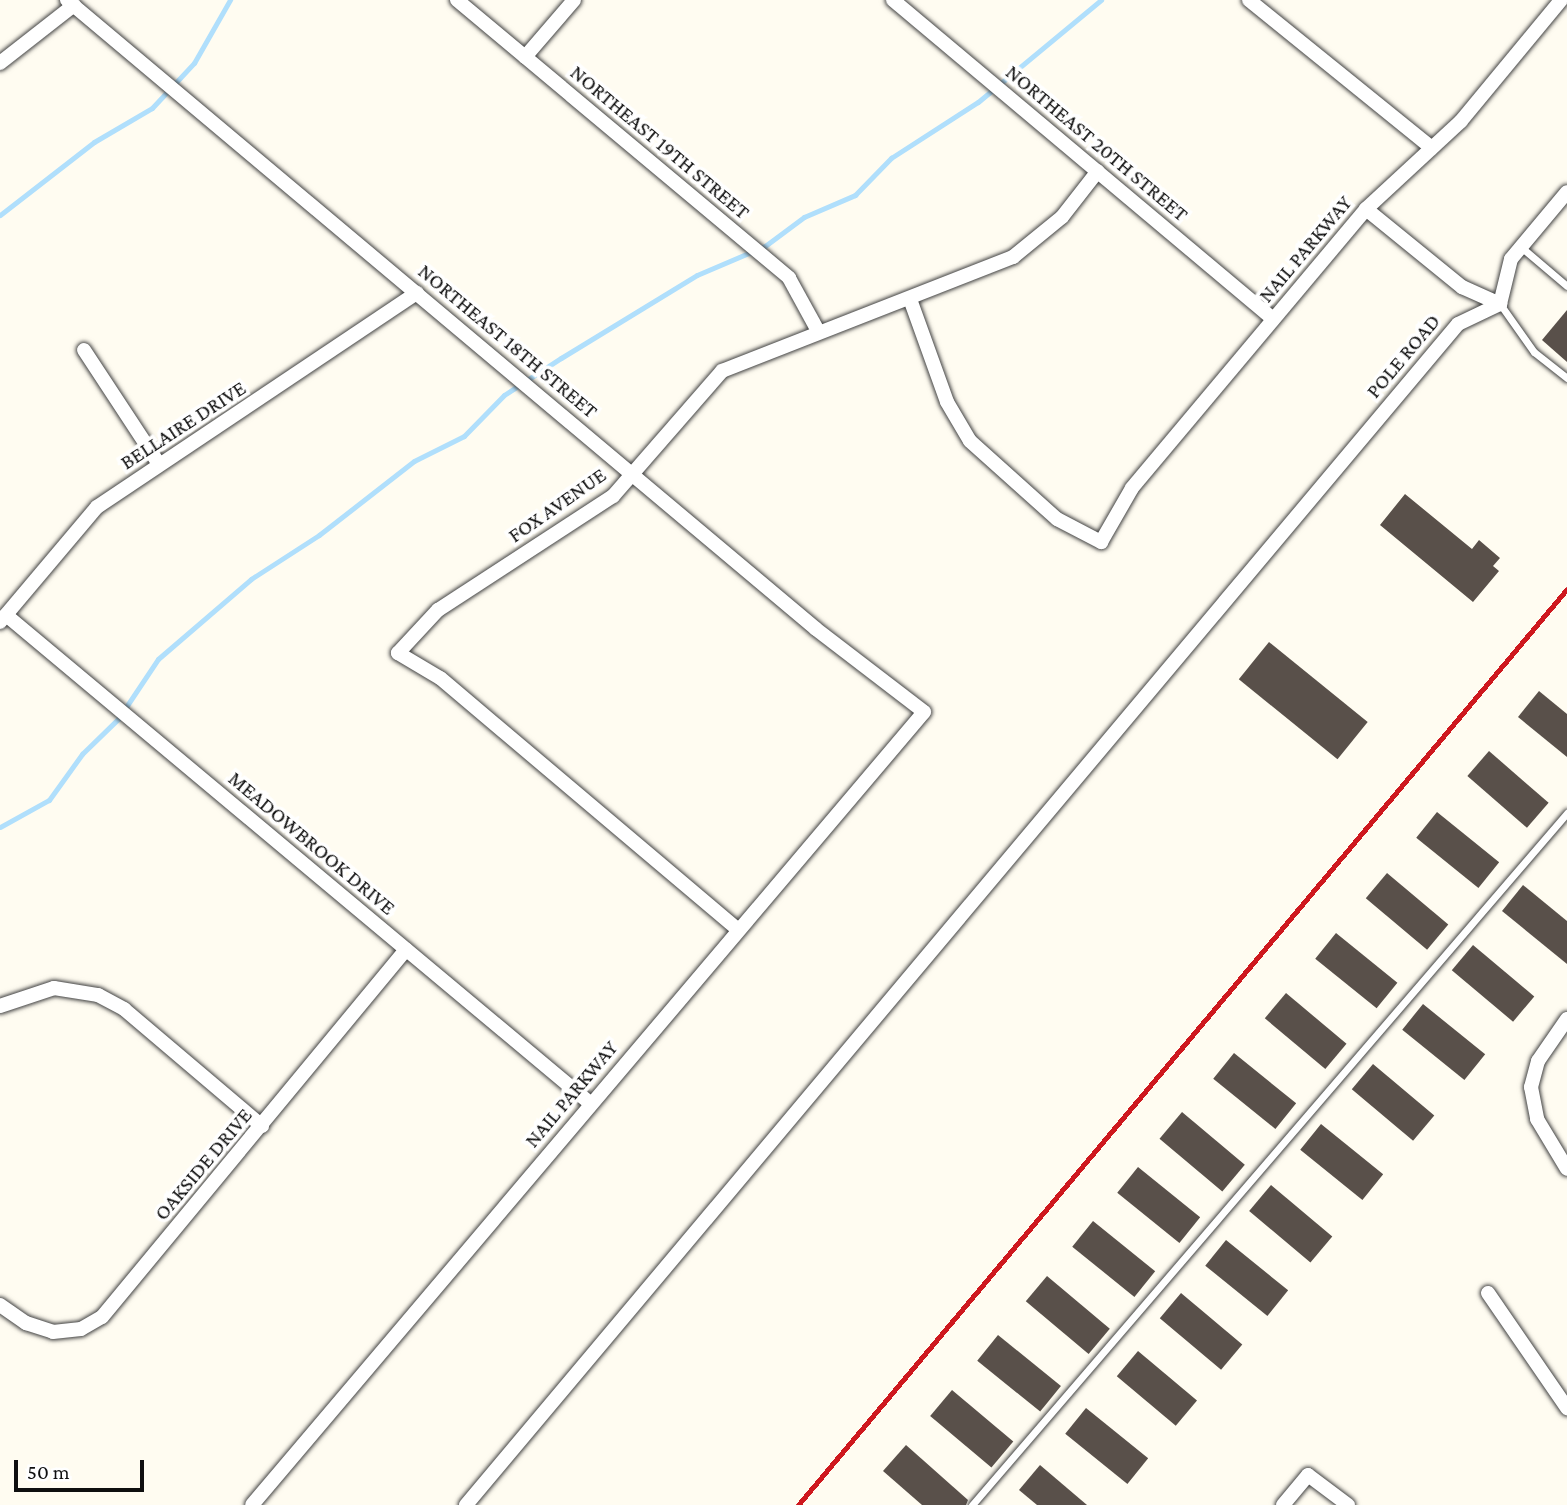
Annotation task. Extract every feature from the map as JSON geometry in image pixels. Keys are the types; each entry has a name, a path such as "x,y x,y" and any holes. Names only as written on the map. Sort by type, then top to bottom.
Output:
{"street":[{"name":"NORTHEAST 19TH STREET","path":"457,0 798,287 818,331"},
{"path":"526,57 574,0"},
{"name":"NORTHEAST 20TH STREET","path":"893,0 1273,319"},
{"path":"1249,0 1432,148"},
{"name":"NAIL PARKWAY","path":"910,299 947,402 970,441 1057,519 1101,542 1132,488 1366,209 1432,148 1561,0"},
{"path":"0,63 71,3"},
{"name":"NORTHEAST 18TH STREET","path":"71,3 816,629 924,712"},
{"name":"FOX AVENUE","path":"736,928 440,678 398,653 438,610 613,496 722,371 818,331 910,299 1013,257 1062,216 1098,171"},
{"path":"1366,209 1462,287 1500,304 1511,259 1567,192"},
{"name":"BELLAIRE DRIVE","path":"3,618 88,516 159,464 417,293"},
{"name":"POLE ROAD","path":"466,1505 1458,324 1500,304"},
{"path":"84,350 159,464"},
{"name":"MEADOWBROOK DRIVE","path":"3,618 129,717 591,1104"},
{"name":"NAIL PARKWAY","path":"252,1505 736,928 924,712"},
{"name":"OAKSIDE DRIVE","path":"0,1305 26,1323 53,1332 81,1329 102,1317 406,949"},
{"path":"0,1006 54,988 98,995 124,1009 262,1126"},
{"path":"1567,1019 1534,1071 1536,1119 1567,1169"},
{"path":"1488,1293 1567,1408"},
{"path":"1283,1505 1308,1475 1348,1505"}],"lane":[{"path":"1521,247 1567,286"},
{"path":"1500,304 1534,352 1567,378"},
{"path":"972,1505 1567,813"}],"building":[{"path":"1567,310 1567,362 1542,340"},
{"path":"1405,494 1472,549 1479,540 1500,558 1493,566 1499,571 1473,602 1380,525"},
{"path":"1269,642 1368,722 1337,759 1239,679"},
{"path":"1539,691 1567,714 1567,757 1518,717"},
{"path":"1489,751 1549,803 1527,828 1467,776"},
{"path":"1437,812 1499,862 1478,888 1416,838"},
{"path":"1387,873 1448,924 1427,950 1366,898"},
{"path":"1523,885 1567,921 1567,964 1502,911"},
{"path":"1336,933 1397,983 1377,1008 1315,959"},
{"path":"1473,945 1534,996 1513,1022 1452,970"},
{"path":"1286,993 1347,1044 1325,1069 1265,1018"},
{"path":"1423,1004 1485,1054 1464,1080 1402,1030"},
{"path":"1234,1053 1296,1103 1275,1129 1213,1079"},
{"path":"1373,1064 1434,1115 1413,1141 1352,1089"},
{"path":"1182,1112 1245,1165 1222,1192 1160,1139"},
{"path":"1321,1124 1383,1174 1362,1200 1300,1150"},
{"path":"1138,1167 1200,1217 1179,1243 1117,1193"},
{"path":"1271,1185 1332,1236 1310,1262 1249,1211"},
{"path":"1093,1221 1155,1271 1134,1297 1072,1247"},
{"path":"1226,1240 1288,1290 1267,1316 1205,1266"},
{"path":"1047,1276 1110,1329 1089,1354 1026,1301"},
{"path":"1181,1293 1242,1344 1221,1370 1160,1318"},
{"path":"998,1335 1061,1386 1040,1412 977,1361"},
{"path":"1138,1351 1197,1400 1176,1426 1117,1376"},
{"path":"952,1390 1013,1441 991,1467 930,1416"},
{"path":"1086,1408 1148,1458 1127,1484 1065,1434"},
{"path":"906,1445 968,1500 966,1505 922,1505 883,1471"},
{"path":"1040,1465 1087,1505 1037,1505 1019,1490"}],"waterway":[{"path":"0,215 94,142 152,108 194,63 230,0"},
{"path":"0,827 49,800 82,754 118,719 158,659 251,579 319,535 414,461 464,436 504,395 561,358 697,275 765,246 804,217 855,195 891,158 978,102 1101,0"}],"railway":[{"path":"798,1505 1567,589"}]}
